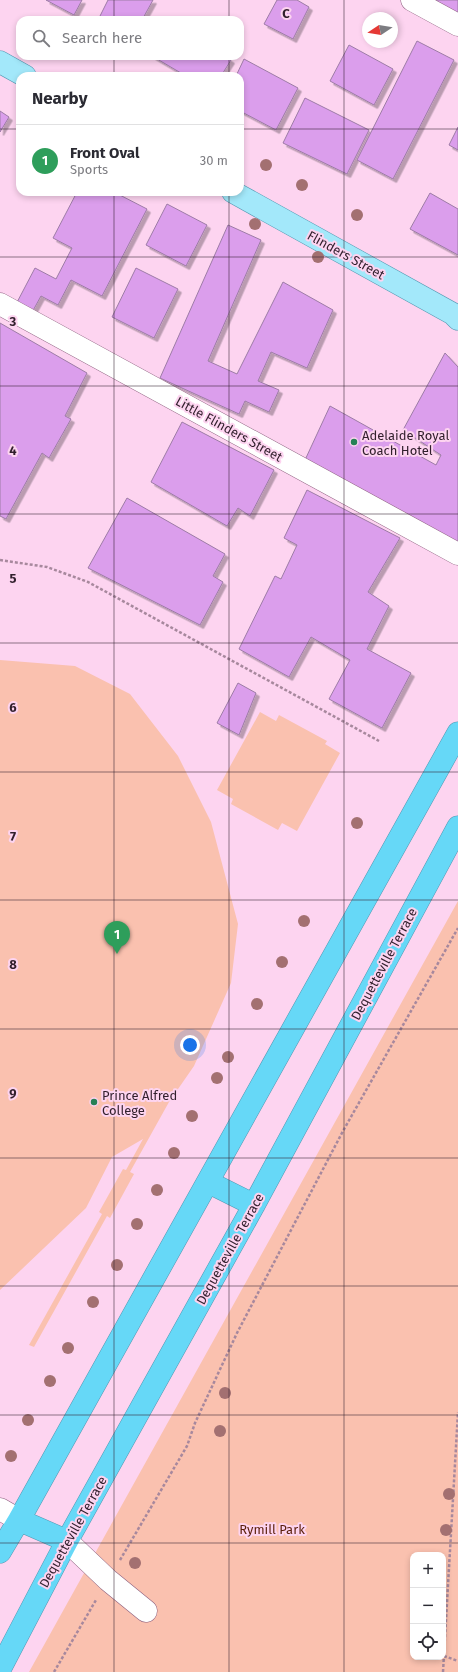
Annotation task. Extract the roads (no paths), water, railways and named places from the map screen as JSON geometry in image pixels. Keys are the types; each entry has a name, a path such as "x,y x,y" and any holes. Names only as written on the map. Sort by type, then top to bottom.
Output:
{"highway":[{"path":"0,1552 458,733"},
{"name":"Dequetteville Terrace","path":"0,1669 67,1541 254,1205 458,827"},
{"path":"208,1182 254,1205"},
{"path":"19,1520 67,1541"}],"main road":[{"path":"0,62 18,72"},
{"name":"Flinders Street","path":"240,196 453,314 458,319"}],"street":[{"path":"412,0 458,25"},
{"name":"Little Flinders Street","path":"0,304 458,554"},
{"path":"0,1509 19,1520"},
{"path":"67,1541 108,1580 146,1611"}],"place":[{"name":"Adelaide Royal Coach Hotel","path":"354,442"},
{"name":"Front Oval","path":"117,954"},
{"name":"Prince Alfred College","path":"94,1102"}],"park label":[{"name":"Rymill Park","path":"272,1529"}]}
